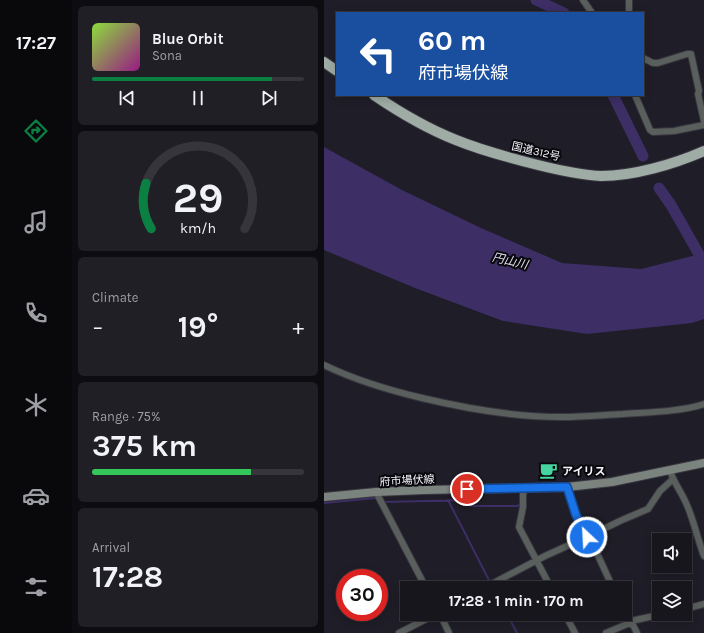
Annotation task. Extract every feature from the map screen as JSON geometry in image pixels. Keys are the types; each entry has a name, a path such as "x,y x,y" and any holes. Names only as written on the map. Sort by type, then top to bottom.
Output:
{"highway":[{"path":"324,62 336,70"},
{"name":"国道312号","path":"376,96 422,124 455,140 517,160 551,168 601,176 640,171 674,162 704,151"}],"main road":[{"name":"府市場伏線","path":"324,497 376,492 567,487 612,482 704,463"}],"street":[{"path":"583,0 591,12"},
{"path":"629,0 629,12"},
{"path":"644,58 658,63 691,54 704,121"},
{"path":"635,96 650,130 653,132 674,131 704,125"},
{"path":"324,365 343,374 394,391 453,406 501,413 563,417 661,412 693,408 704,404"},
{"path":"670,470 672,480 687,504 704,556"},
{"path":"498,581 545,556 648,509 660,491 672,480"},
{"path":"567,487 574,510 610,581"},
{"path":"523,488 523,507 519,527 547,581"},
{"path":"376,492 422,581"},
{"path":"692,607 704,604"},
{"path":"606,633 631,622 652,617"},
{"path":"399,633 422,621"},
{"path":"443,621 449,633"},
{"path":"569,621 575,633"},
{"path":"631,622 637,633"}],"water":[{"name":"円山川","path":"324,147 402,190 481,228 562,263 641,269 704,253 704,319 692,323 587,334 503,321 415,288 324,250"}],"waterway":[{"path":"536,0 562,12"},
{"path":"613,96 643,156"},
{"path":"659,188 671,205 704,263"},
{"path":"524,497 528,492 571,491 601,487"},
{"path":"324,503 375,498 378,500"},
{"path":"448,500 489,581"},
{"path":"384,502 469,500 471,506 518,506 521,502"},
{"path":"511,621 517,633"}],"place":[{"name":"アイリス","path":"549,471"}],"route":[{"path":"467,489 567,487 576,515 587,537"}]}
